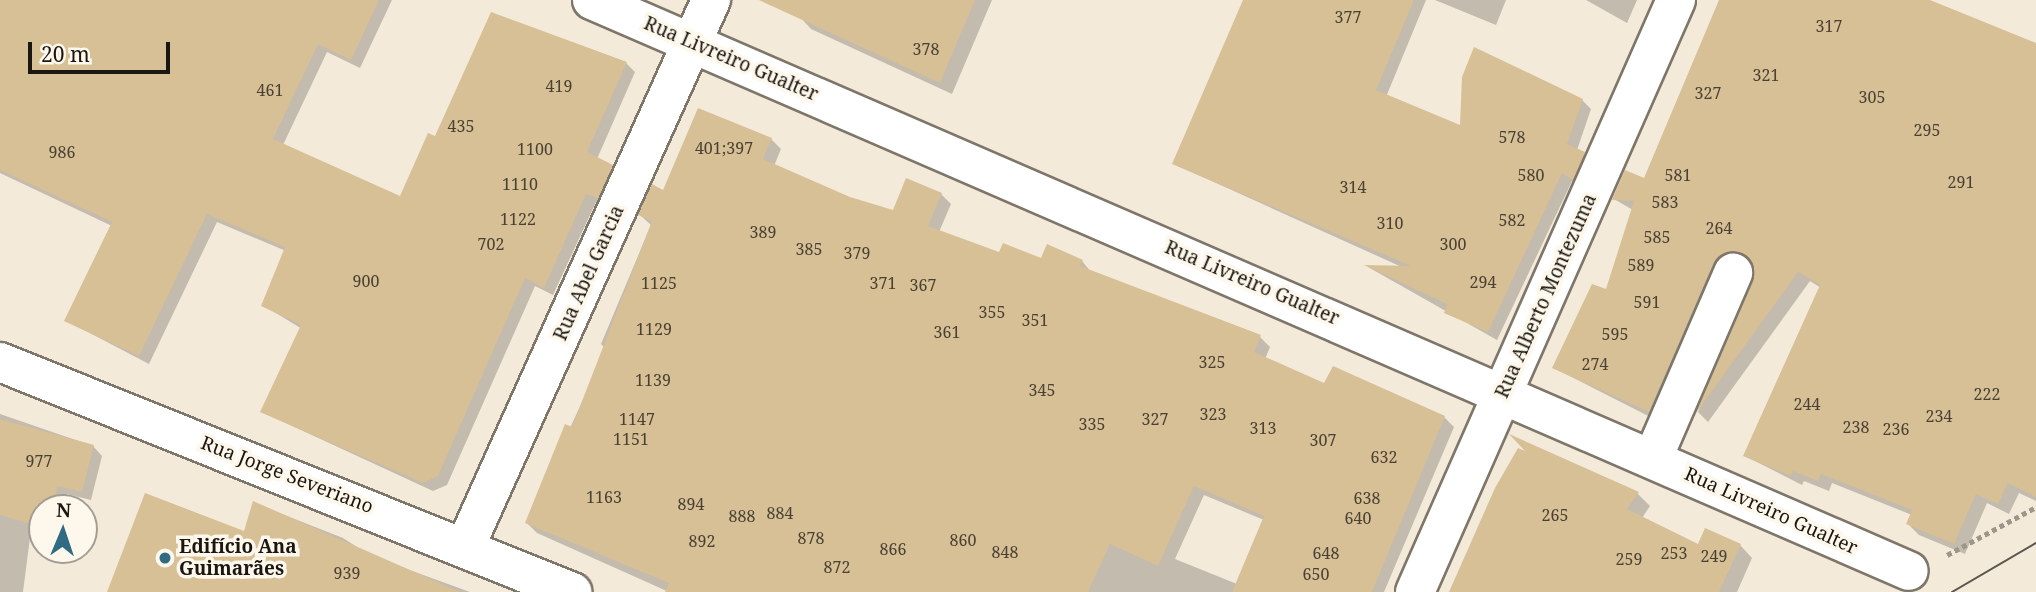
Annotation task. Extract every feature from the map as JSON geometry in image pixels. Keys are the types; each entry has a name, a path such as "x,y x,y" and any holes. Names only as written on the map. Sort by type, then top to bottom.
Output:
{"street":[{"name":"Rua Livreiro Gualter","path":"592,0 1504,391 1909,571"},
{"name":"Rua Abel Garcia","path":"466,545 711,0"},
{"name":"Rua Alberto Montezuma","path":"1415,592 1676,0"},
{"path":"1653,458 1733,273"},
{"name":"Rua Jorge Severiano","path":"0,362 466,545 572,592"}],"path":[{"path":"1909,571 2036,507"}],"building":[{"path":"0,0 379,0 351,60 318,44 273,139 400,196 428,133 435,136 491,12 627,62 587,152 613,165 598,198 586,194 544,288 525,278 438,476 423,483 260,412 301,325 261,306 285,247 207,214 139,356 64,321 112,222 0,170"},
{"path":"759,0 975,0 940,83"},
{"path":"1243,0 1414,0 1376,90 1460,125 1462,77 1474,47 1583,99 1567,144 1585,152 1573,180 1562,173 1488,332 1444,313 1447,304 1364,265 1411,266 1172,164"},
{"path":"1719,0 1930,0 2036,43 2036,497 2008,483 1998,504 1976,494 1954,544 1906,524 1912,510 1821,474 1818,481 1793,471 1791,476 1743,456 1820,285 1798,272 1696,413 1753,281 1751,261 1741,253 1721,255 1713,264 1649,412 1552,368 1592,284 1606,289 1634,201 1612,200 1625,170 1644,178"},
{"path":"698,108 772,138 763,159 850,197 893,210 906,178 942,193 928,226 999,252 1003,243 1041,258 1047,244 1083,260 1080,266 1261,335 1254,352 1324,383 1333,366 1445,416 1372,592 1232,592 1264,516 1194,486 1158,566 1110,544 1088,592 665,592 669,583 525,523 565,424 572,427 652,221 638,215 652,184 663,190"},
{"path":"0,419 94,445 82,492 58,486 55,494 28,494 28,523 0,515"},
{"path":"1509,434 1639,492 1627,509 1698,544 1705,528 1741,544 1719,592 1449,592 1495,488 1518,448 1525,451"},
{"path":"145,493 244,531 253,501 460,592 107,592"}],"tram line":[{"path":"1952,592 2036,543"}],"place":[{"name":"Edifício Ana Guimarães","path":"165,558"}]}
